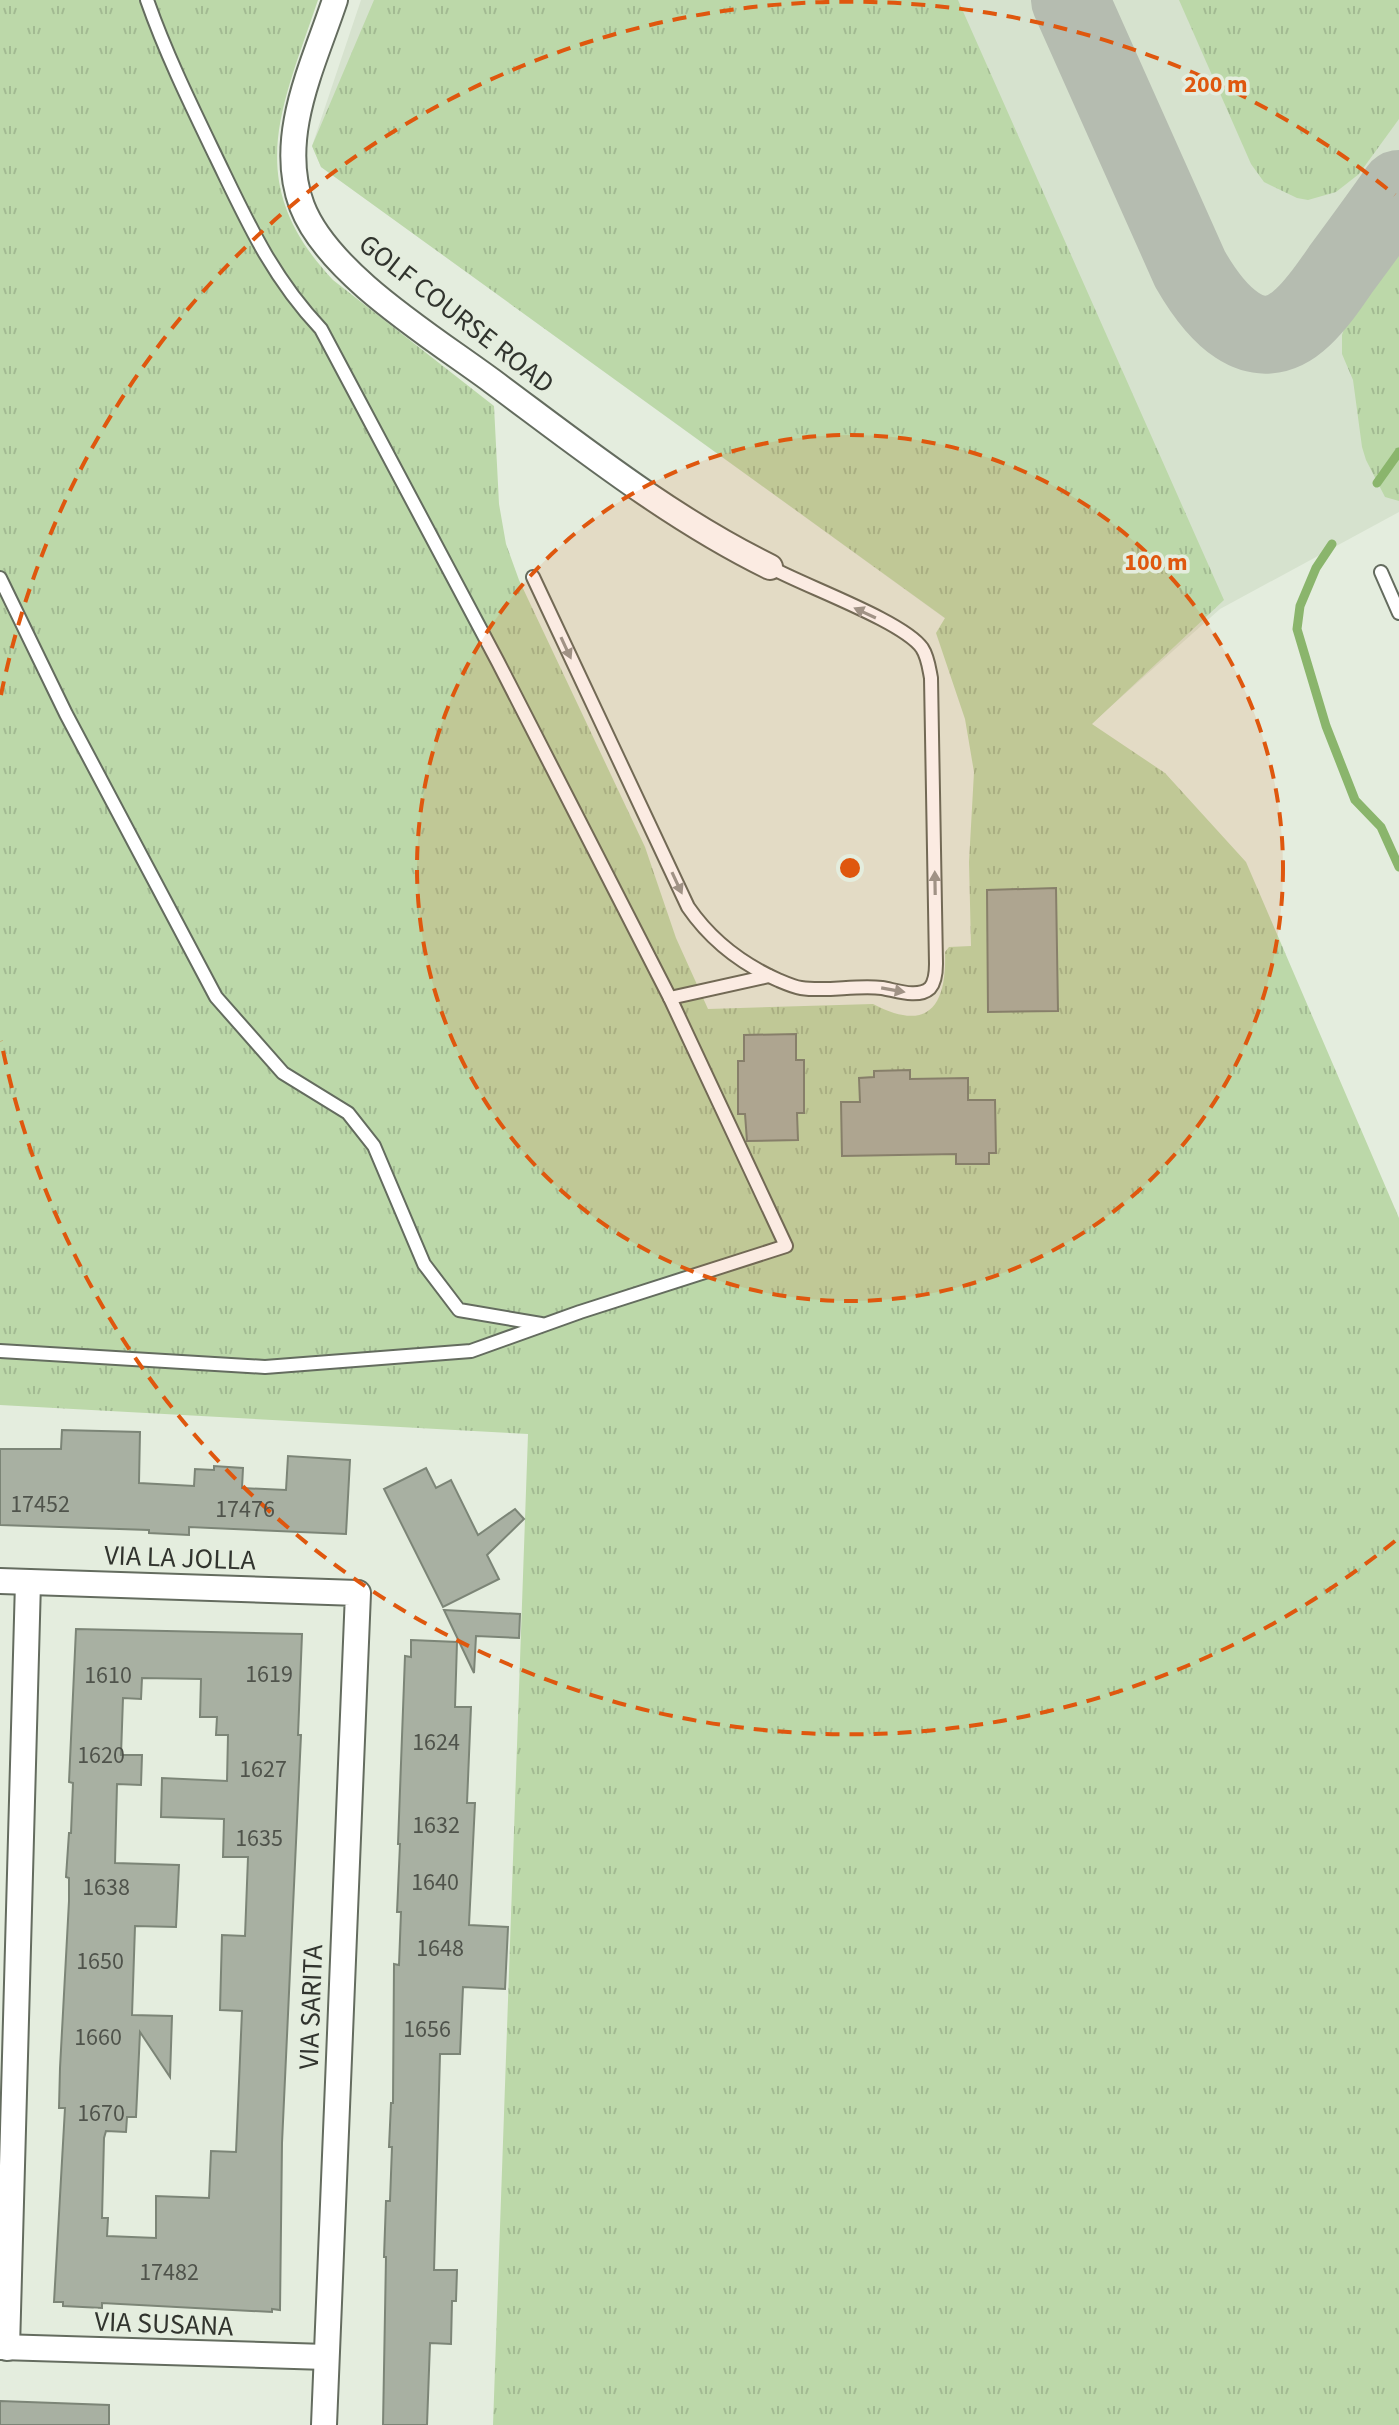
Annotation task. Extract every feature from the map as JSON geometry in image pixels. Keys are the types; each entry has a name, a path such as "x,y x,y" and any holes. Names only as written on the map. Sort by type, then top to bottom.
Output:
{"street":[{"name":"GOLF COURSE ROAD","path":"335,0 293,139 294,172 302,206 317,234 339,261 376,294 517,400 634,484 721,541 770,567"},
{"name":"VIA LA JOLLA","path":"0,1581 358,1593"},
{"path":"3,2348 28,1582"},
{"name":"VIA SARITA","path":"324,2425 358,1593"},
{"name":"VIA SUSANA","path":"3,2348 326,2357"}],"lane":[{"path":"0,1351 265,1367 471,1351 786,1246 670,998 498,662 321,329 294,301 265,257 164,48 147,0"},
{"path":"533,577 688,907 713,938 769,976 801,988 869,987 911,993 930,988 936,964 931,678 927,657 921,646 897,628 770,567"},
{"path":"1381,572 1399,613"},
{"path":"0,578 66,714 216,997 283,1073 348,1113 374,1146 424,1264 459,1310 544,1325"},
{"path":"670,998 769,976"}],"shaded area":[{"path":"361,0 1399,0 1399,512 1220,609 1091,724 321,167 312,146"}],"green space":[{"path":"0,0 318,0 282,111 278,145 279,178 287,211 305,245 333,280 494,406 499,504 506,544 519,580 645,847 676,938 708,1009 873,1004 908,1016 920,1015 938,1000 945,971 945,952 949,947 971,946 969,862 974,772 965,719 936,633 945,618 321,167 312,146 374,0 958,0 1224,600 1092,724 1165,773 1246,862 1399,1218 1399,2425 493,2425 528,1434 0,1405"},
{"path":"1179,0 1399,0 1399,119 1359,174 1336,192 1308,200 1264,182 1251,164"},
{"path":"1399,238 1399,501 1385,497 1366,460 1353,380 1342,354 1342,335 1354,300"}],"building":[{"path":"1056,888 1058,1011 988,1012 987,890"},
{"path":"796,1034 796,1060 804,1060 804,1113 797,1113 798,1140 747,1141 745,1114 738,1114 738,1061 744,1061 744,1035"},
{"path":"910,1070 910,1079 968,1078 968,1100 995,1100 996,1153 989,1153 989,1164 956,1164 956,1154 842,1156 841,1102 860,1102 859,1078 874,1077 874,1071"},
{"path":"62,1430 140,1432 139,1483 194,1486 195,1469 214,1470 214,1466 243,1468 242,1488 286,1490 288,1456 350,1460 346,1534 189,1527 189,1535 149,1533 149,1530 0,1525 0,1449 61,1449"},
{"path":"426,1468 436,1488 451,1480 478,1535 515,1509 524,1519 487,1555 499,1579 443,1607 384,1489"},
{"path":"444,1610 520,1614 519,1638 476,1636 474,1673"},
{"path":"76,1629 302,1634 298,1735 301,1735 282,2143 280,2310 102,2303 102,2308 63,2306 63,2302 54,2302 65,2108 59,2108 69,1901 69,1878 66,1877 73,1783 69,1782","holes":["142,1678 201,1679 200,1717 217,1717 216,1735 228,1735 227,1781 162,1778 161,1817 224,1819 223,1857 248,1857 245,1936 222,1935 220,2010 242,2011 236,2152 211,2151 209,2198 156,2196 156,2238 107,2236 108,2218 102,2218 104,2138 106,2131 126,2132 127,2117 136,2117 140,2032 170,2077 172,2016 132,2015 135,1926 176,1927 179,1865 115,1863 117,1784 141,1785 142,1755 121,1755 123,1698 141,1699"]},
{"path":"411,1640 457,1642 455,1707 471,1707 467,1803 475,1803 469,1925 508,1927 505,1989 463,1987 460,2054 440,2054 434,2270 457,2270 456,2301 452,2301 451,2344 430,2343 427,2425 383,2425 384,2257 392,2147 389,2147 393,2103 394,1964 399,1965 401,1912 397,1912 398,1844 405,1656 411,1657"},
{"path":"0,2401 109,2405 109,2425 0,2425"}],"waterway":[{"path":"1377,483 1399,452"},
{"path":"1332,544 1316,568 1300,606 1297,629 1326,726 1355,800 1381,827 1399,867"}],"taxiway":[{"path":"1070,0 1190,269 1211,300 1237,325 1252,333 1268,335 1285,330 1303,317 1324,294 1399,189"}]}
